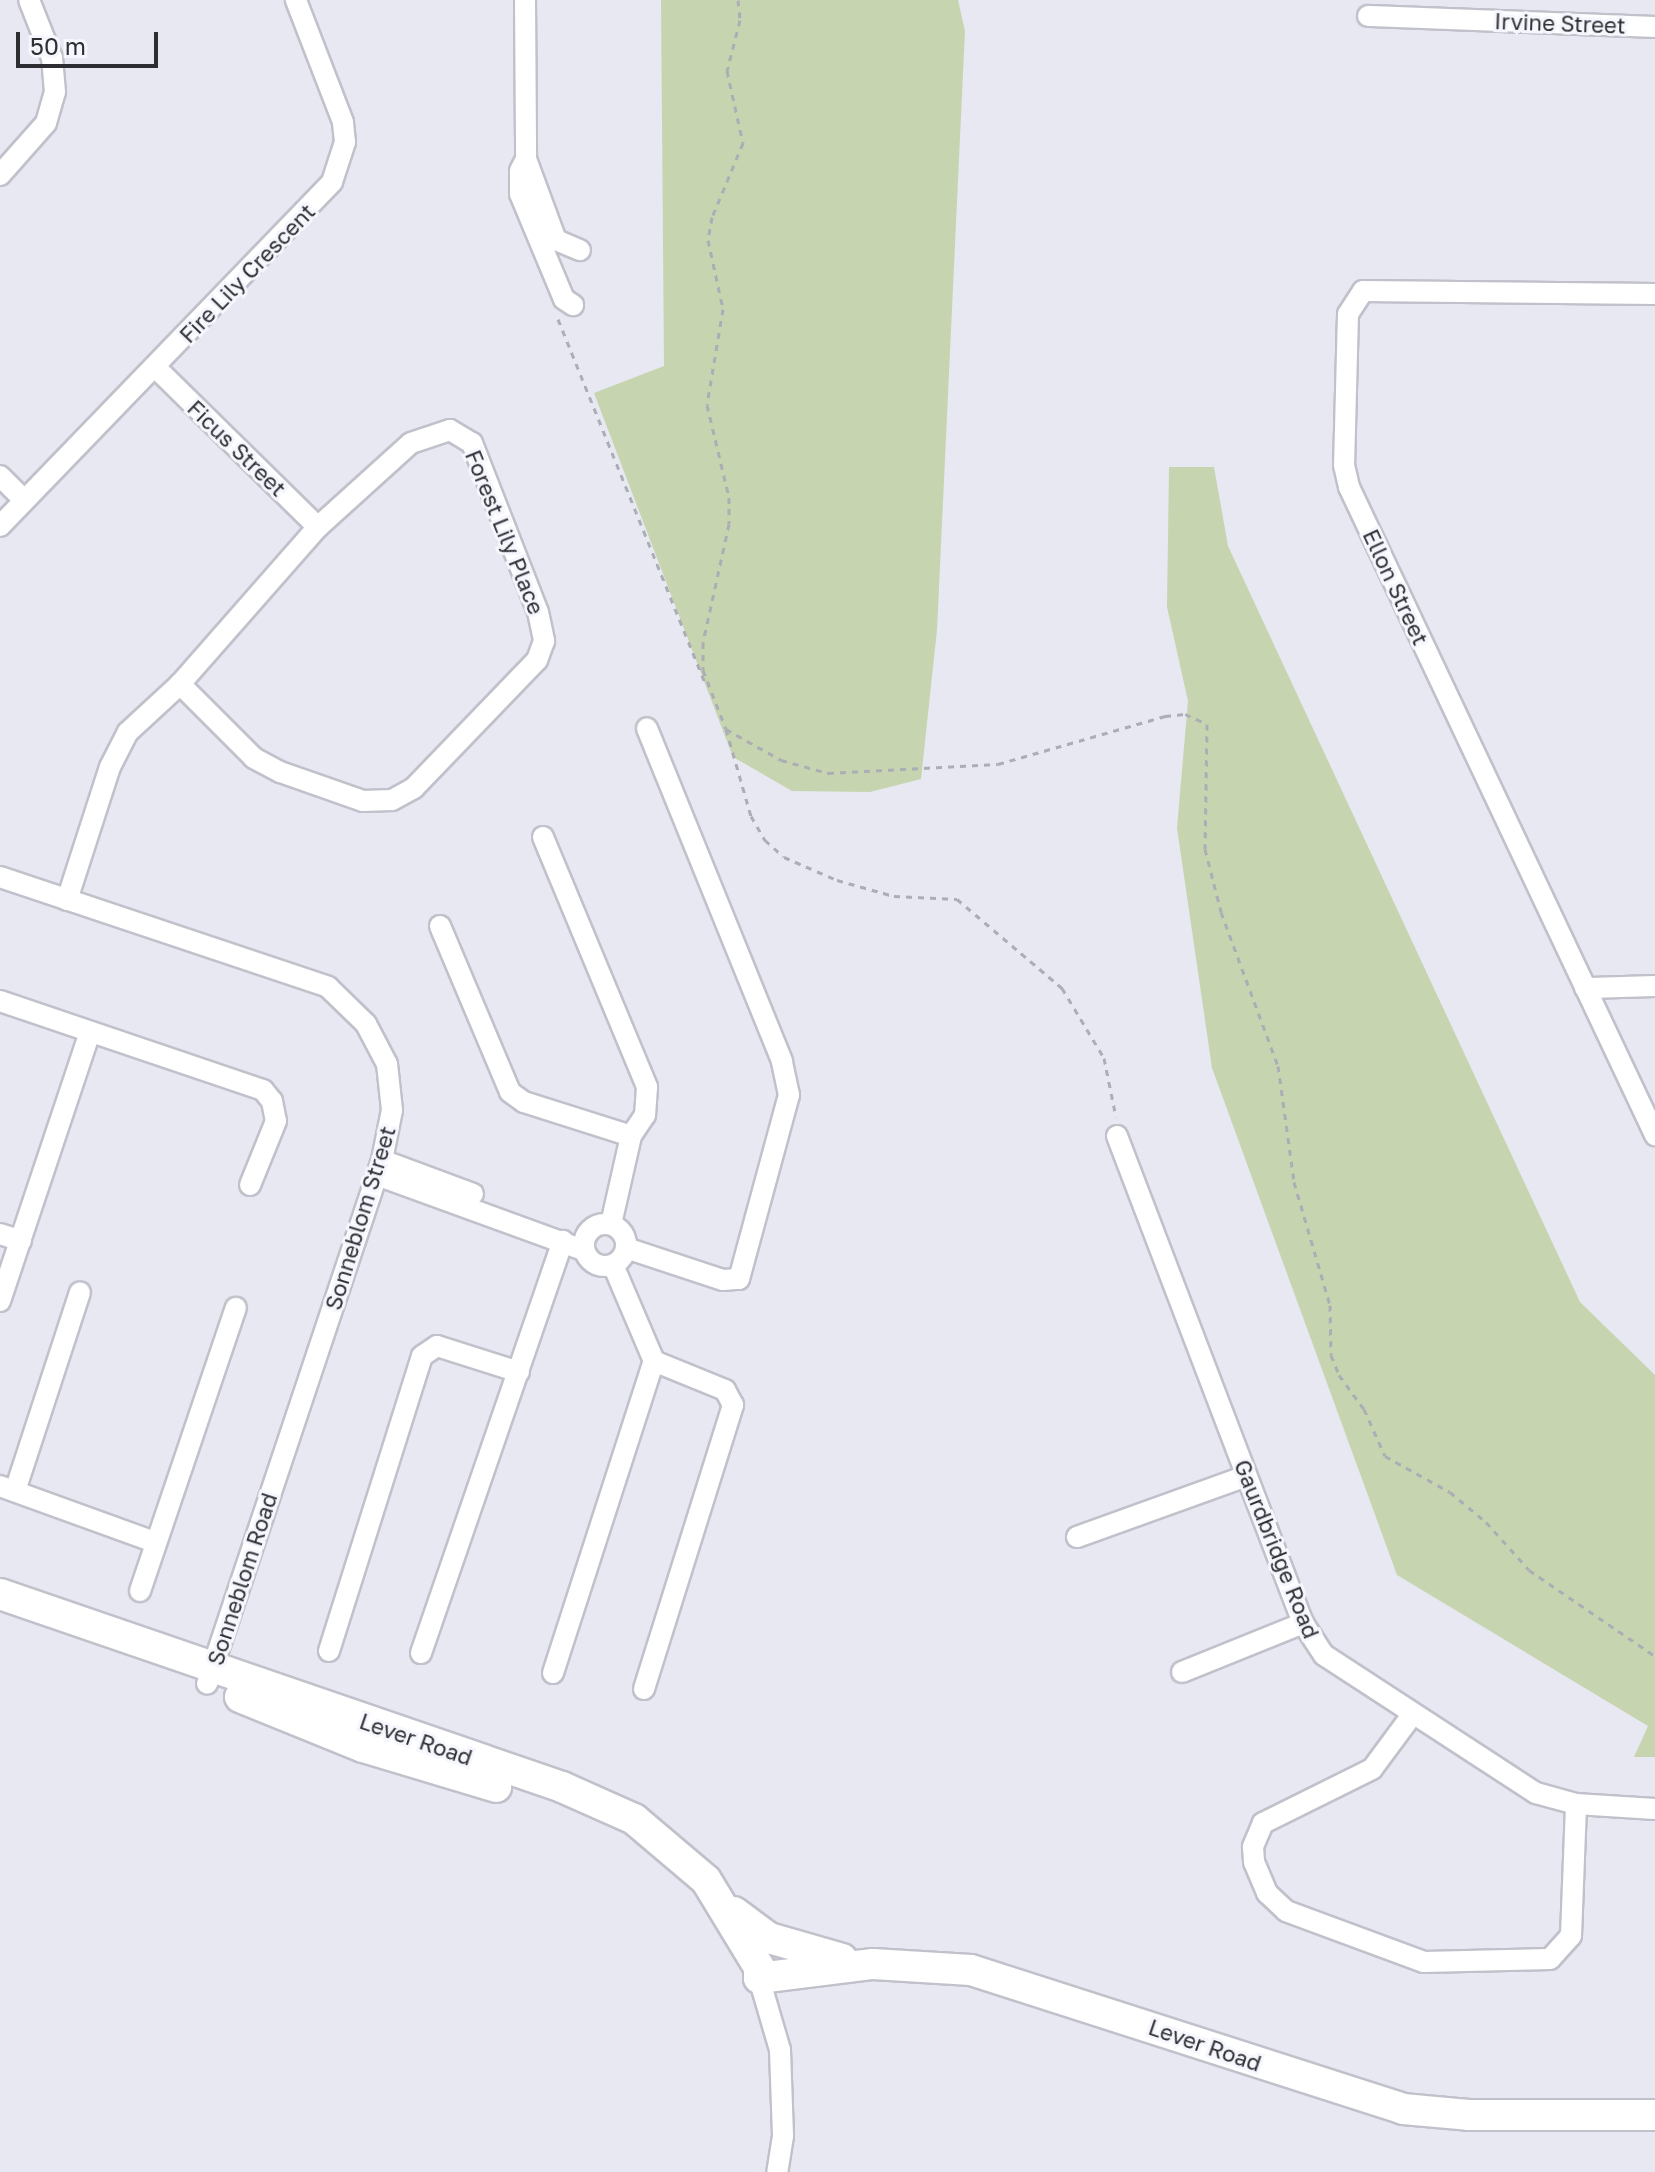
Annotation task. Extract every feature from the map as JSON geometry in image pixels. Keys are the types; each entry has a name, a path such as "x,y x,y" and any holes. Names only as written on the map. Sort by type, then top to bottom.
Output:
{"main road":[{"name":"Lever Road","path":"0,1594 210,1674 363,1747 564,1806 625,1830 651,1846 691,1883 726,1923 759,1978"},
{"name":"Lever Road","path":"0,1609 562,1787 646,1827 706,1880 759,1967 759,1978"},
{"path":"706,1880 742,1921 769,1938 819,1956 873,1964"},
{"name":"Lever Road","path":"759,1978 873,1964 971,1970 1057,1995 1403,2109 1469,2115 1655,2115"}],"street":[{"path":"0,175 46,123 55,92 52,58 29,0"},
{"name":"Fire Lily Crescent","path":"0,526 318,199 340,162 343,122 296,0"},
{"path":"525,0 526,159 556,240 580,250"},
{"name":"Irvine Street","path":"1368,16 1655,27"},
{"path":"526,159 520,171 520,194 564,299 564,309"},
{"name":"Ellon Street","path":"1655,294 1373,287 1356,297 1348,314 1344,465 1349,487 1655,1135"},
{"name":"Ficus Street","path":"156,368 318,527"},
{"name":"Forest Lily Place","path":"67,900 118,751 128,732 180,684 318,527 411,443 441,430 459,433 477,454 538,612 544,641 537,660 414,788 378,803 319,787 254,758 180,684"},
{"path":"0,476 23,499"},
{"path":"626,1248 723,1280 739,1279 789,1095 782,1061 647,728"},
{"path":"543,837 645,1077 645,1115 631,1136 611,1224"},
{"name":"Sonneblom Street","path":"0,877 328,987 350,1005 379,1044 392,1085 380,1168 277,1473"},
{"path":"440,926 510,1092 524,1102 631,1136"},
{"path":"1585,988 1655,986"},
{"path":"0,1001 263,1090 272,1101 276,1121 250,1185"},
{"path":"0,1301 90,1032"},
{"name":"Gaurdbridge Road","path":"1117,1136 1303,1623 1334,1664 1536,1793 1576,1804 1655,1809"},
{"path":"380,1168 584,1243 598,1266 613,1265 626,1248 623,1233 611,1224 596,1225 584,1243"},
{"path":"452,1194 563,1241 584,1243"},
{"path":"0,1234 21,1241"},
{"path":"421,1653 563,1241"},
{"path":"553,1673 654,1361 613,1265"},
{"path":"80,1292 7,1488 155,1542"},
{"path":"140,1591 236,1308"},
{"path":"329,1651 422,1356 437,1346 519,1372"},
{"path":"644,1689 733,1405 725,1390 654,1361"},
{"name":"Sonneblom Road","path":"210,1674 277,1473"},
{"path":"1077,1537 1246,1476"},
{"path":"1182,1672 1303,1623"},
{"path":"1412,1715 1372,1769 1263,1823 1253,1847 1254,1862 1267,1893 1286,1911 1414,1960 1492,1964 1550,1959 1571,1936 1576,1804"},
{"name":"Lever Road","path":"759,1978 780,2050 783,2136 777,2172"}],"path":[{"path":"711,699 703,670 703,642 723,565 729,497 707,405 723,309 708,240 712,217 743,143 727,71 740,20 738,0"},
{"path":"564,309 711,699 726,729 751,816 765,840 784,857 837,880 894,896 957,899 1062,988 1104,1058 1114,1091 1117,1136"},
{"path":"726,729 781,760 828,773 998,764 1165,716 1185,714 1207,724 1205,849 1221,912 1278,1066 1294,1182 1330,1305 1331,1355 1339,1375 1364,1409 1385,1456 1450,1492 1486,1522 1529,1570 1655,1656"}],"green space":[{"path":"661,0 958,0 965,31 937,630 921,779 870,792 792,791 733,757 594,393 664,366"},
{"path":"1169,467 1214,467 1228,546 1580,1302 1655,1375 1655,1757 1634,1757 1648,1726 1397,1575 1212,1068 1177,828 1188,701 1167,607"}]}
